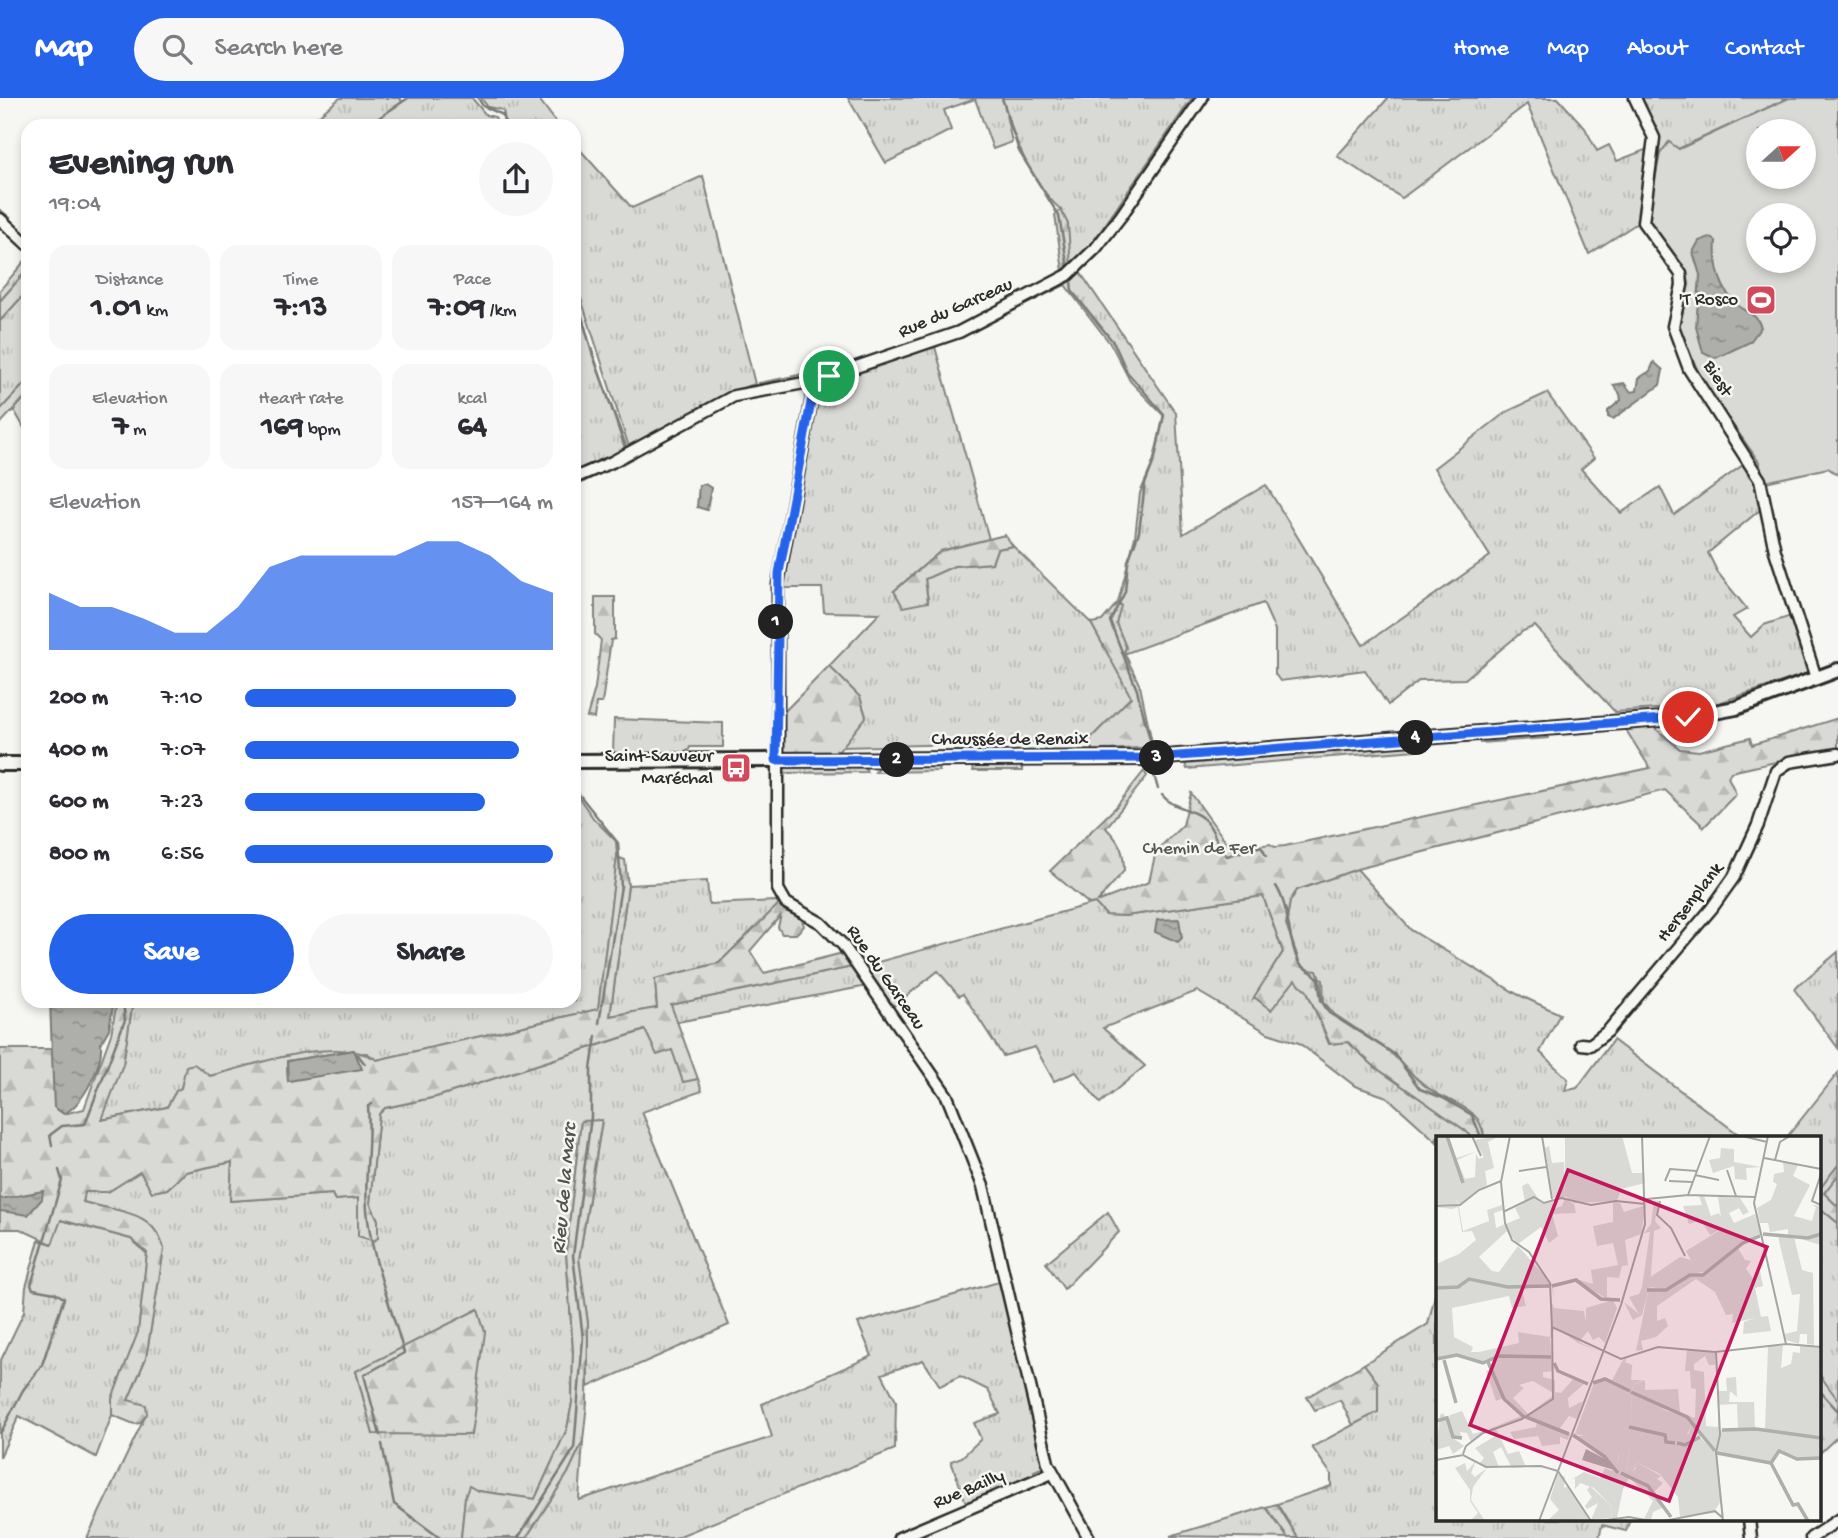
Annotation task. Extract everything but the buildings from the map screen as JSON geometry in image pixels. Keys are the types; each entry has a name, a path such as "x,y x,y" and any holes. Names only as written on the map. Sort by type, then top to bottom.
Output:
{"main road":[{"name":"Chaussée de Renaix","path":"581,761 1152,758 1688,717 1736,708 1838,670"},
{"path":"0,764 21,764"}],"street":[{"name":"Rue du Garceau","path":"581,475 629,453 743,392 815,381 959,332 1068,275 1096,248 1202,98"},
{"name":"Biest","path":"1635,98 1654,138 1643,222 1677,267 1682,279 1673,319 1674,331 1698,386 1738,441 1760,480 1782,578 1816,678"},
{"path":"0,219 21,238"},
{"name":"Rue du Garceau","path":"815,381 779,573 776,760 778,889 786,903 821,923 843,945 947,1096 983,1186 1052,1473 1089,1538"},
{"name":"Hersenplank","path":"1581,1044 1590,1045 1608,1031 1725,891 1744,859 1776,771 1789,762 1838,754"},
{"name":"Rue Bailly","path":"899,1538 1052,1473"},
{"path":"1749,1520 1751,1538"},
{"path":"1811,1538 1838,1520"}],"green space":[{"path":"340,98 400,98 402,102 408,98 472,98 486,115 496,119 314,119"},
{"path":"481,98 538,98 554,119 505,119 503,110 488,107"},
{"path":"848,98 1192,98 1089,248 1095,245 1068,268 1061,210 1035,178 1006,115 1012,142 993,149 975,99 944,110 951,130 886,163"},
{"path":"1388,98 1558,98 1585,128 1597,151 1609,145 1617,161 1650,148 1639,222 1589,254 1527,104 1402,198 1337,156"},
{"path":"1638,98 1789,98 1678,149 1669,142 1660,154 1656,153"},
{"name":"'T Rosco","path":"1789,98 1838,98 1838,475 1828,468 1765,482 1759,462 1702,381 1679,326 1689,284 1686,269 1648,223 1660,154 1669,142 1679,149"},
{"path":"581,151 632,208 703,176 755,384 733,391 630,450 581,299"},
{"path":"1061,210 1068,224 1071,267 1063,271 1055,215"},
{"path":"1107,238 1109,240 1080,272 1176,413 1183,534 1266,485 1363,645 1490,556 1434,468 1506,412 1547,393 1594,458 1581,469 1621,513 1660,487 1674,515 1747,462 1756,475 1761,509 1708,553 1718,573 1747,609 1733,617 1751,637 1764,625 1791,616 1809,673 1712,705 1615,712 1535,626 1523,631 1465,679 1420,680 1388,705 1365,670 1280,681 1275,674 1275,630 1263,603 1124,654 1116,623 1120,605 1118,602 1135,537 1140,493 1153,463 1164,416 1130,381 1112,346 1065,285 985,324 984,322 1029,299"},
{"path":"21,265 21,277 0,301 0,290"},
{"path":"21,277 21,298 0,321 0,301"},
{"path":"21,298 21,388 0,410 0,321"},
{"path":"581,317 625,449 614,455 614,458 581,470"},
{"path":"965,323 966,326 818,376 760,386 759,383 864,359"},
{"path":"968,332 935,347 989,539 941,551 894,591 928,601 925,579 954,566 992,563 997,549 1013,546 1091,623 1132,697 1088,741 842,747 866,716 860,697 829,666 880,613 824,612 822,588 783,588 780,577 815,396 834,378 885,360 899,358 899,355"},
{"path":"21,388 21,402 0,424 0,410"},
{"path":"21,402 21,422 14,410"},
{"path":"1005,535 1013,546 997,549 992,563 954,566 925,579 928,602 903,607 894,591 941,551"},
{"path":"773,583 776,583 775,724 772,724"},
{"path":"595,597 615,597 615,639 611,640 602,703 596,703 594,718 587,717 595,688 601,640 595,634"},
{"path":"1118,602 1121,606 1116,623 1126,647 1124,652 1140,686 1153,747 1093,751 1088,741 1131,697 1091,623 1102,621"},
{"path":"829,666 860,697 866,717 838,752 782,752 780,716"},
{"name":"Chemin de Fer","path":"1838,718 1838,748 1731,772 1728,777 1736,794 1704,827 1665,790 1357,869 1297,890 1290,901 1286,924 1300,964 1308,970 1317,971 1319,975 1326,1006 1341,1020 1384,1048 1430,1089 1467,1109 1478,1120 1484,1136 1470,1136 1375,1067 1348,1042 1330,1044 1307,991 1295,980 1271,1010 1254,997 1283,952 1263,896 1125,916 1106,915 1095,903 1089,904 1050,871 1115,808 1144,771 1147,776 1106,828 1120,847 1124,871 1097,902 1149,882 1156,851 1183,825 1191,793 1232,850 1270,844 1275,847 1650,768 1626,730 1654,727 1680,749 1699,751 1750,738 1752,745"},
{"path":"614,719 723,723 723,747 690,747 679,754 613,754"},
{"path":"1547,734 1548,738 1480,743 1479,739"},
{"path":"1427,743 1427,749 1187,769 1185,764"},
{"path":"1022,766 1022,771 973,771 972,767"},
{"path":"865,767 867,772 786,773 782,778 781,771 783,768"},
{"path":"878,767 939,767 939,771 875,772"},
{"path":"581,801 594,819 616,841 617,857 598,1009 377,1060 367,1053 290,1056 210,1076 194,1065 187,1066 181,1088 176,1091 167,1107 101,1120 123,1064 132,1008 581,1008"},
{"path":"617,857 625,860 628,885 610,1016 657,1008 655,979 719,963 779,904 786,908 784,911 801,917 804,926 796,934 782,934 778,927 781,915 750,951 764,973 843,953 852,967 671,1005 698,1079 683,1082 672,1050 657,1055 645,1030 436,1097 385,1108 379,1114 370,1203 378,1220 378,1238 374,1241 358,1236 358,1198 335,1200 332,1194 230,1201 232,1162 186,1172 167,1189 152,1192 140,1172 108,1192 85,1192 83,1202 143,1219 159,1236 164,1249 146,1358 128,1400 146,1405 147,1414 140,1423 134,1424 112,1415 112,1399 138,1332 147,1253 131,1239 61,1220 52,1244 20,1229 0,1229 0,1049 53,1049 54,1107 64,1114 84,1109 111,1034 116,1008 132,1008 123,1064 102,1120 167,1107 176,1091 181,1088 186,1066 194,1064 210,1076 295,1054 348,1051 287,1061 288,1081 309,1077 351,1052 377,1060 598,1009"},
{"path":"1357,869 1411,930 1517,994 1560,1014 1540,1052 1568,1079 1565,1091 1577,1088 1613,1040 1741,1136 1484,1136 1483,1129 1448,1099 1434,1093 1391,1052 1334,1014 1324,1002 1323,980 1300,964 1286,924 1290,901 1297,890"},
{"path":"707,881 709,904 776,901 779,904 719,963 655,979 657,1008 610,1016 628,885"},
{"path":"1263,896 1283,952 1254,998 1295,979 1307,991 1329,1044 1348,1042 1375,1067 1470,1136 1436,1136 1436,1141 1387,1097 1355,1086 1299,1043 1268,1033 1197,991 1103,1028 1145,1066 1100,1103 1076,1072 1054,1081 1035,1047 1003,1056 963,994 959,996 938,971 890,1009 863,966 1095,903 1106,915 1125,916"},
{"path":"1838,952 1838,1048 1794,989"},
{"path":"852,967 867,986 677,1022 670,1005"},
{"path":"646,1030 657,1054 672,1049 683,1081 698,1079 702,1091 642,1112 729,1325 588,1387 588,1323 579,1259 602,1121 581,1121 566,1252 573,1350 572,1403 567,1429 535,1499 478,1491 465,1497 461,1538 87,1538 144,1419 128,1400 146,1358 164,1249 159,1236 142,1219 83,1202 85,1192 108,1192 140,1171 152,1192 167,1189 186,1172 232,1162 230,1201 332,1194 335,1200 358,1198 378,1238 378,1220 370,1203 379,1114 385,1108 436,1097","holes":["478,1310 485,1332 373,1434 356,1372"]},
{"path":"1838,1073 1838,1165 1820,1189 1820,1136 1788,1136"},
{"path":"602,1120 579,1259 588,1323 587,1403 583,1441 568,1473 526,1538 461,1538 465,1497 469,1486 478,1491 535,1499 567,1429 572,1403 573,1350 566,1252 581,1121"},
{"path":"1838,1165 1838,1175 1824,1193 1838,1207 1838,1223 1820,1208 1820,1189"},
{"path":"1838,1175 1838,1207 1824,1193"},
{"path":"1820,1208 1838,1223 1838,1407 1820,1386"},
{"path":"1108,1212 1119,1232 1064,1289 1046,1263"},
{"path":"60,1220 131,1239 147,1254 138,1333 112,1399 112,1415 96,1457 19,1416 0,1457 0,1362 24,1312 26,1287 39,1240 52,1244"},
{"path":"1002,1281 1044,1467 1034,1471 1038,1479 970,1503 965,1500 951,1461 962,1457 981,1439 974,1423 1000,1414 988,1390 960,1376 940,1386 923,1360 882,1374 896,1401 895,1449 675,1538 526,1538 568,1473 583,1441 579,1500 772,1437 762,1404 872,1356 858,1323"},
{"path":"1436,1291 1436,1520 1630,1520 1626,1531 1602,1525 1599,1538 1298,1538 1277,1504 1331,1486 1331,1474 1312,1447 1377,1412 1378,1383 1364,1364 1428,1324"},
{"path":"478,1309 485,1332 471,1435 373,1434 356,1371"},
{"path":"1364,1364 1378,1383 1378,1412 1353,1425 1340,1400 1315,1410 1307,1397"},
{"path":"1820,1375 1838,1400 1838,1436 1820,1453"},
{"path":"1277,1504 1298,1538 1288,1538 1266,1507"},
{"path":"1266,1507 1288,1538 1170,1536"}],"water":[{"path":"1710,237 1716,241 1717,269 1723,286 1734,302 1755,317 1761,327 1750,342 1716,358 1703,352 1696,327 1700,275 1693,252 1699,241"},
{"path":"1654,362 1663,370 1660,385 1613,419 1608,417 1608,411 1621,400 1613,385 1624,383 1631,392 1637,391 1639,378 1650,371"},
{"path":"705,484 711,488 707,510 697,507 699,485"},
{"path":"1179,919 1182,938 1178,942 1155,932 1157,920"},
{"path":"50,1008 113,1008 109,1029 101,1043 99,1062 91,1083 64,1114 54,1107"},
{"path":"354,1050 362,1069 288,1081 287,1061"},
{"path":"43,1191 42,1199 28,1215 0,1211 0,1199"}],"waterway":[{"path":"377,119 408,98"},
{"name":"Rieu de la Marc","path":"478,98 483,106 503,115 503,119"},
{"path":"1002,98 1019,151 1059,216 1068,268"},
{"path":"0,210 10,218"},
{"path":"1071,281 1072,291 1114,343 1127,372 1164,414 1155,458 1145,484 1139,532 1128,561 1125,592 1110,621 1137,690 1152,747"},
{"name":"Rieu de la Marc","path":"581,312 592,353 627,449"},
{"path":"581,483 631,456"},
{"path":"1152,768 1158,789"},
{"path":"1162,795 1206,821 1227,856 1257,847 1262,848 1266,856"},
{"path":"581,797 618,843 621,886 599,1023"},
{"path":"1276,886 1284,904 1298,961 1318,978 1321,1000 1329,1013 1394,1054 1420,1089 1443,1098 1472,1115 1481,1136"},
{"path":"52,1145 50,1135 62,1126 85,1124 125,1020 124,1008"},
{"name":"Rieu de la Marc","path":"518,1538 574,1449 583,1338 573,1256 591,1117 591,1069 596,1036"},
{"path":"358,1055 365,1064"},
{"path":"372,1104 368,1106 366,1197 369,1228 404,1353 364,1375 380,1435"},
{"path":"0,1434 23,1390 42,1365 64,1298 55,1293 33,1289 31,1285 62,1180 59,1170"},
{"path":"1820,1391 1838,1411"},
{"path":"382,1444 394,1504 440,1538"}],"place":[{"name":"'T Rosco","path":"1761,300"},
{"name":"Saint-Sauveur Maréchal","path":"736,768"}],"route":[{"path":"829,376 815,381 779,573 776,603 776,760 1152,758 1688,717"}]}
